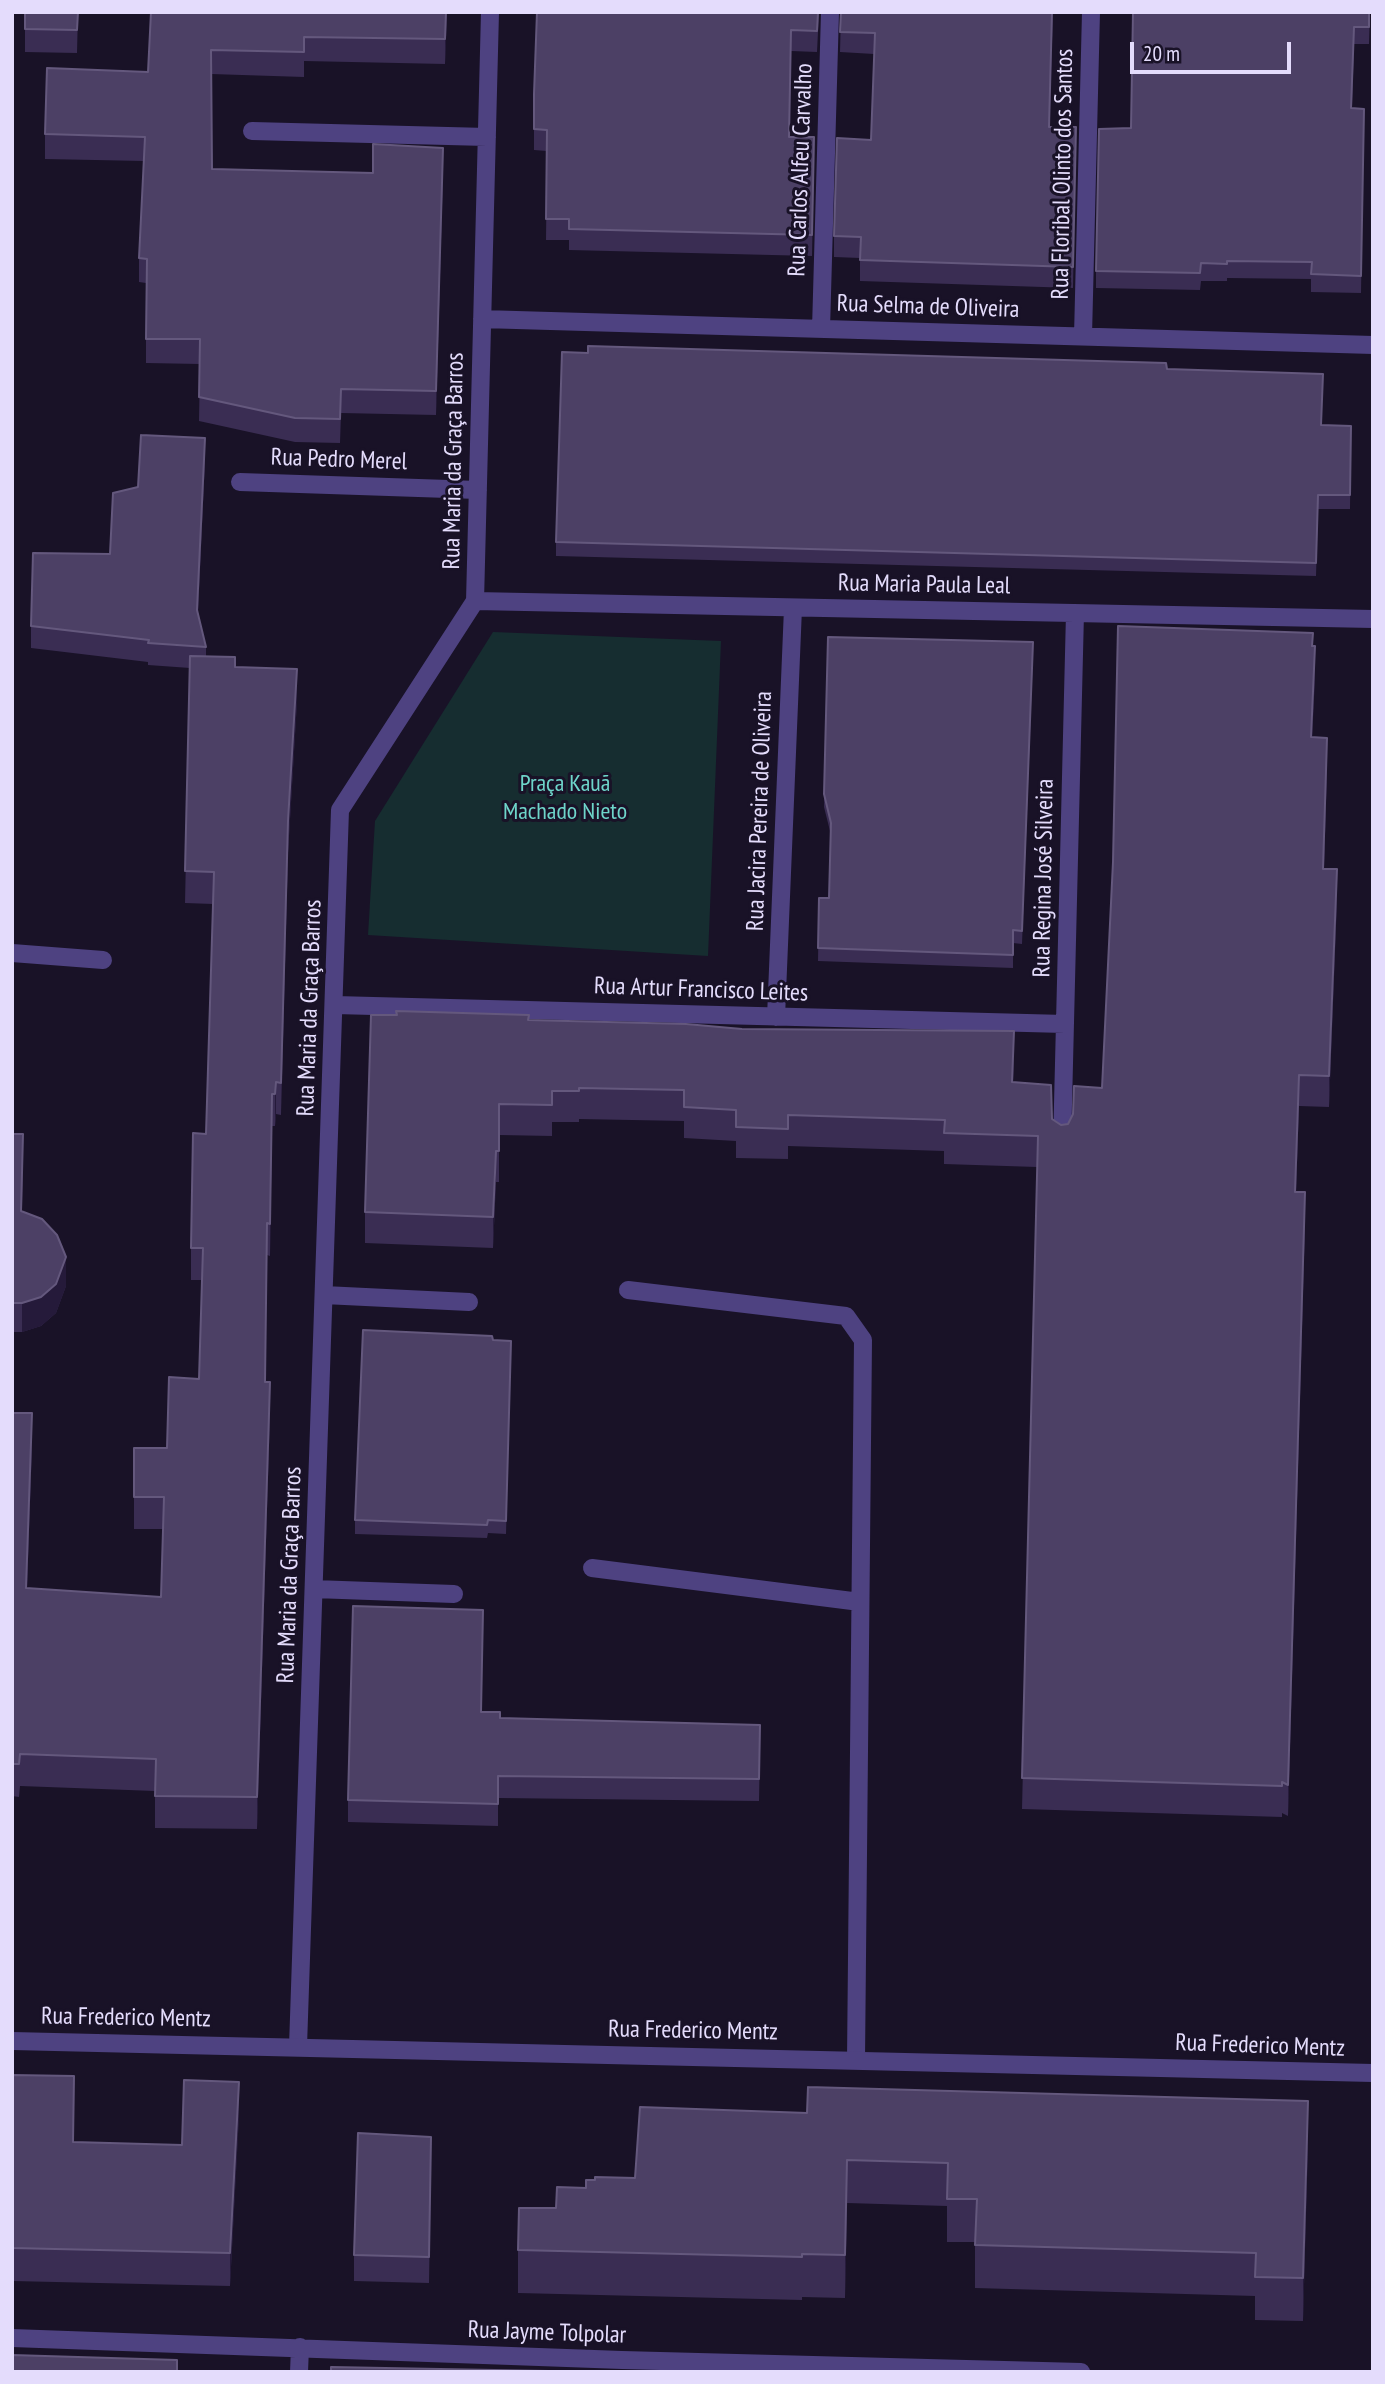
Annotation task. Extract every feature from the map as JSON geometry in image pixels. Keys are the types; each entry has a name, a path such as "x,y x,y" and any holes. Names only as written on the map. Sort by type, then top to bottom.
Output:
{"street":[{"name":"Rua Maria da Graça Barros","path":"298,2046 340,810 475,601 490,12"},
{"name":"Rua Carlos Alfeu Carvalho","path":"821,329 830,12"},
{"name":"Rua Floribal Olinto dos Santos","path":"1083,336 1091,12"},
{"path":"252,131 487,137"},
{"name":"Rua Selma de Oliveira","path":"482,319 1373,345"},
{"name":"Rua Pedro Merel","path":"240,481 478,490"},
{"name":"Rua Maria Paula Leal","path":"475,601 1373,619"},
{"name":"Rua Jacira Pereira de Oliveira","path":"776,1017 793,608"},
{"name":"Rua Regina José Silveira","path":"1062,1145 1075,613"},
{"path":"12,953 103,960"},
{"name":"Rua Artur Francisco Leites","path":"335,1005 1065,1024"},
{"path":"628,1290 845,1316 863,1340 856,2060"},
{"path":"324,1295 469,1302"},
{"path":"592,1568 860,1602"},
{"path":"314,1589 454,1594"},
{"name":"Rua Frederico Mentz","path":"12,2040 1373,2073"},
{"name":"Rua Jayme Tolpolar","path":"12,2338 300,2347 622,2366 1081,2372"},
{"path":"299,2372 300,2347"}],"green space":[{"name":"Praça Kauã Machado Nieto","path":"493,632 721,641 708,956 368,935 375,821"}],"building":[{"path":"25,12 78,12 77,30 25,29"},
{"path":"151,12 446,12 445,39 304,37 304,52 211,50 212,169 373,173 373,144 443,148 436,391 341,389 340,419 295,418 199,397 200,339 146,339 147,259 139,258 145,137 45,134 47,68 148,72"},
{"path":"537,12 818,12 817,31 791,30 789,137 814,137 812,235 569,229 569,219 546,219 547,130 534,129"},
{"path":"841,12 1052,12 1049,127 1076,127 1073,267 860,260 861,237 834,236 837,138 871,140 875,33 840,32"},
{"path":"1133,12 1369,12 1369,27 1354,27 1351,108 1364,109 1361,276 1311,274 1312,262 1201,263 1200,273 1096,271 1099,129 1131,128"},
{"path":"588,346 1166,363 1167,369 1323,374 1321,425 1351,426 1350,495 1318,495 1316,563 556,542 562,352 588,353"},
{"path":"141,435 205,438 197,610 206,647 148,643 149,640 31,626 33,553 110,554 113,493 138,487"},
{"path":"1118,626 1313,633 1312,646 1315,646 1311,737 1327,738 1323,869 1337,869 1329,1076 1299,1075 1295,1192 1305,1192 1288,1785 1282,1782 1282,1786 1022,1778 1038,1136 944,1133 945,1120 788,1115 788,1129 736,1127 736,1110 684,1107 684,1090 579,1088 579,1091 552,1091 552,1105 499,1104 499,1151 496,1151 493,1217 365,1212 371,1015 397,1015 396,1011 529,1015 528,1020 686,1024 742,1029 1014,1031 1012,1082 1051,1085 1052,1119 1061,1125 1068,1124 1073,1114 1074,1086 1102,1088 1113,862"},
{"path":"828,637 1033,642 1022,931 1013,930 1013,955 818,948 819,898 829,898 831,823 824,794"},
{"path":"190,656 235,657 235,667 297,669 288,821 281,1083 276,1082 275,1094 272,1094 270,1224 267,1223 265,1382 270,1382 257,1797 155,1796 156,1759 20,1754 19,1764 12,1764 12,1413 32,1413 26,1588 161,1597 164,1497 134,1497 134,1448 167,1448 169,1377 199,1379 203,1248 191,1248 193,1133 206,1134 214,872 185,871"},
{"path":"12,1134 23,1134 21,1211 42,1219 57,1235 66,1257 56,1284 41,1297 22,1303 12,1303"},
{"path":"363,1330 492,1336 493,1340 511,1341 506,1521 488,1520 487,1525 355,1520"},
{"path":"353,1606 483,1610 481,1712 500,1712 500,1718 760,1725 759,1779 498,1776 498,1804 348,1800"},
{"path":"12,2075 74,2076 73,2142 182,2145 184,2080 239,2082 230,2253 12,2248"},
{"path":"808,2087 1308,2101 1303,2278 1255,2277 1256,2253 975,2245 977,2199 947,2199 948,2163 847,2160 845,2255 802,2254 802,2257 518,2250 519,2208 556,2208 557,2187 586,2188 586,2180 595,2180 595,2177 635,2178 640,2107 807,2113"},
{"path":"358,2133 431,2137 429,2257 354,2255"},
{"path":"12,2355 177,2360 177,2372 12,2372"},
{"path":"331,2367 549,2371 331,2372"}]}
